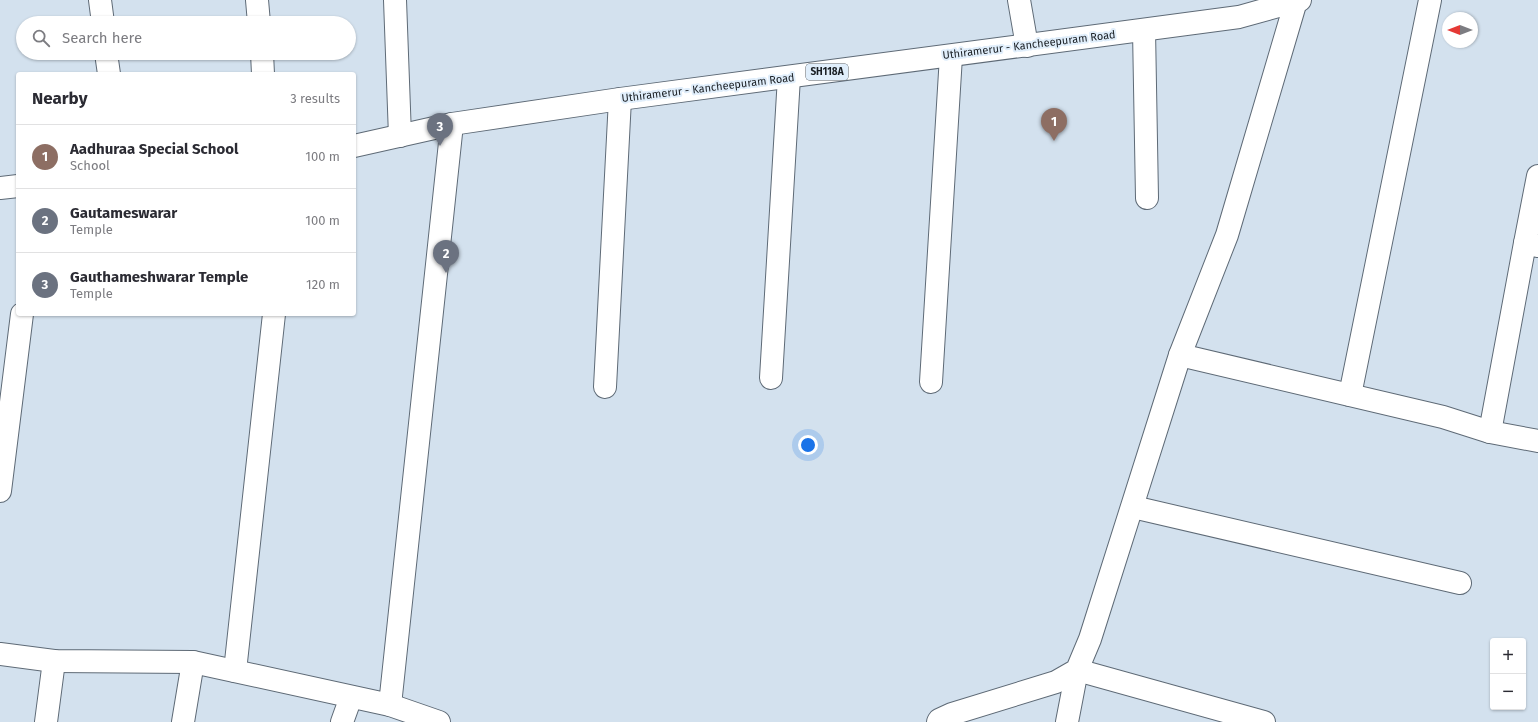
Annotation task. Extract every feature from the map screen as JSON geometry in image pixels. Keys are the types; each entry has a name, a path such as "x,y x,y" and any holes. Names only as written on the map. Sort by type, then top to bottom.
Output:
{"street":[{"path":"100,0 102,16"},
{"path":"257,0 258,16"},
{"path":"395,0 400,136"},
{"path":"1019,0 1027,46"},
{"path":"1350,395 1430,0"},
{"path":"1067,722 1077,670 1090,639 1180,355 1227,235 1298,1"},
{"name":"Uthiramerur - Kancheepuram Road","path":"356,146 452,124 620,99 1239,18 1298,1"},
{"path":"1144,30 1147,198"},
{"path":"931,382 951,56"},
{"path":"107,60 109,72"},
{"path":"262,60 263,72"},
{"path":"771,378 789,77"},
{"path":"605,387 620,99"},
{"path":"390,705 452,124"},
{"path":"1490,432 1532,244 1538,176"},
{"path":"0,188 16,186"},
{"path":"0,491 22,316"},
{"path":"235,671 274,316"},
{"path":"1180,355 1443,417 1490,432 1538,441"},
{"path":"1133,507 1460,583"},
{"path":"0,654 54,661 193,662 390,705 439,722"},
{"path":"46,722 54,661"},
{"path":"183,722 193,662"},
{"path":"938,722 939,720 952,714 1056,682 1077,670 1264,722"},
{"path":"342,722 351,697"}],"place":[{"name":"Aadhuraa Special School","path":"1054,141"},
{"name":"Gauthameshwarar Temple","path":"440,146"},
{"name":"Gautameswarar","path":"446,273"}]}
